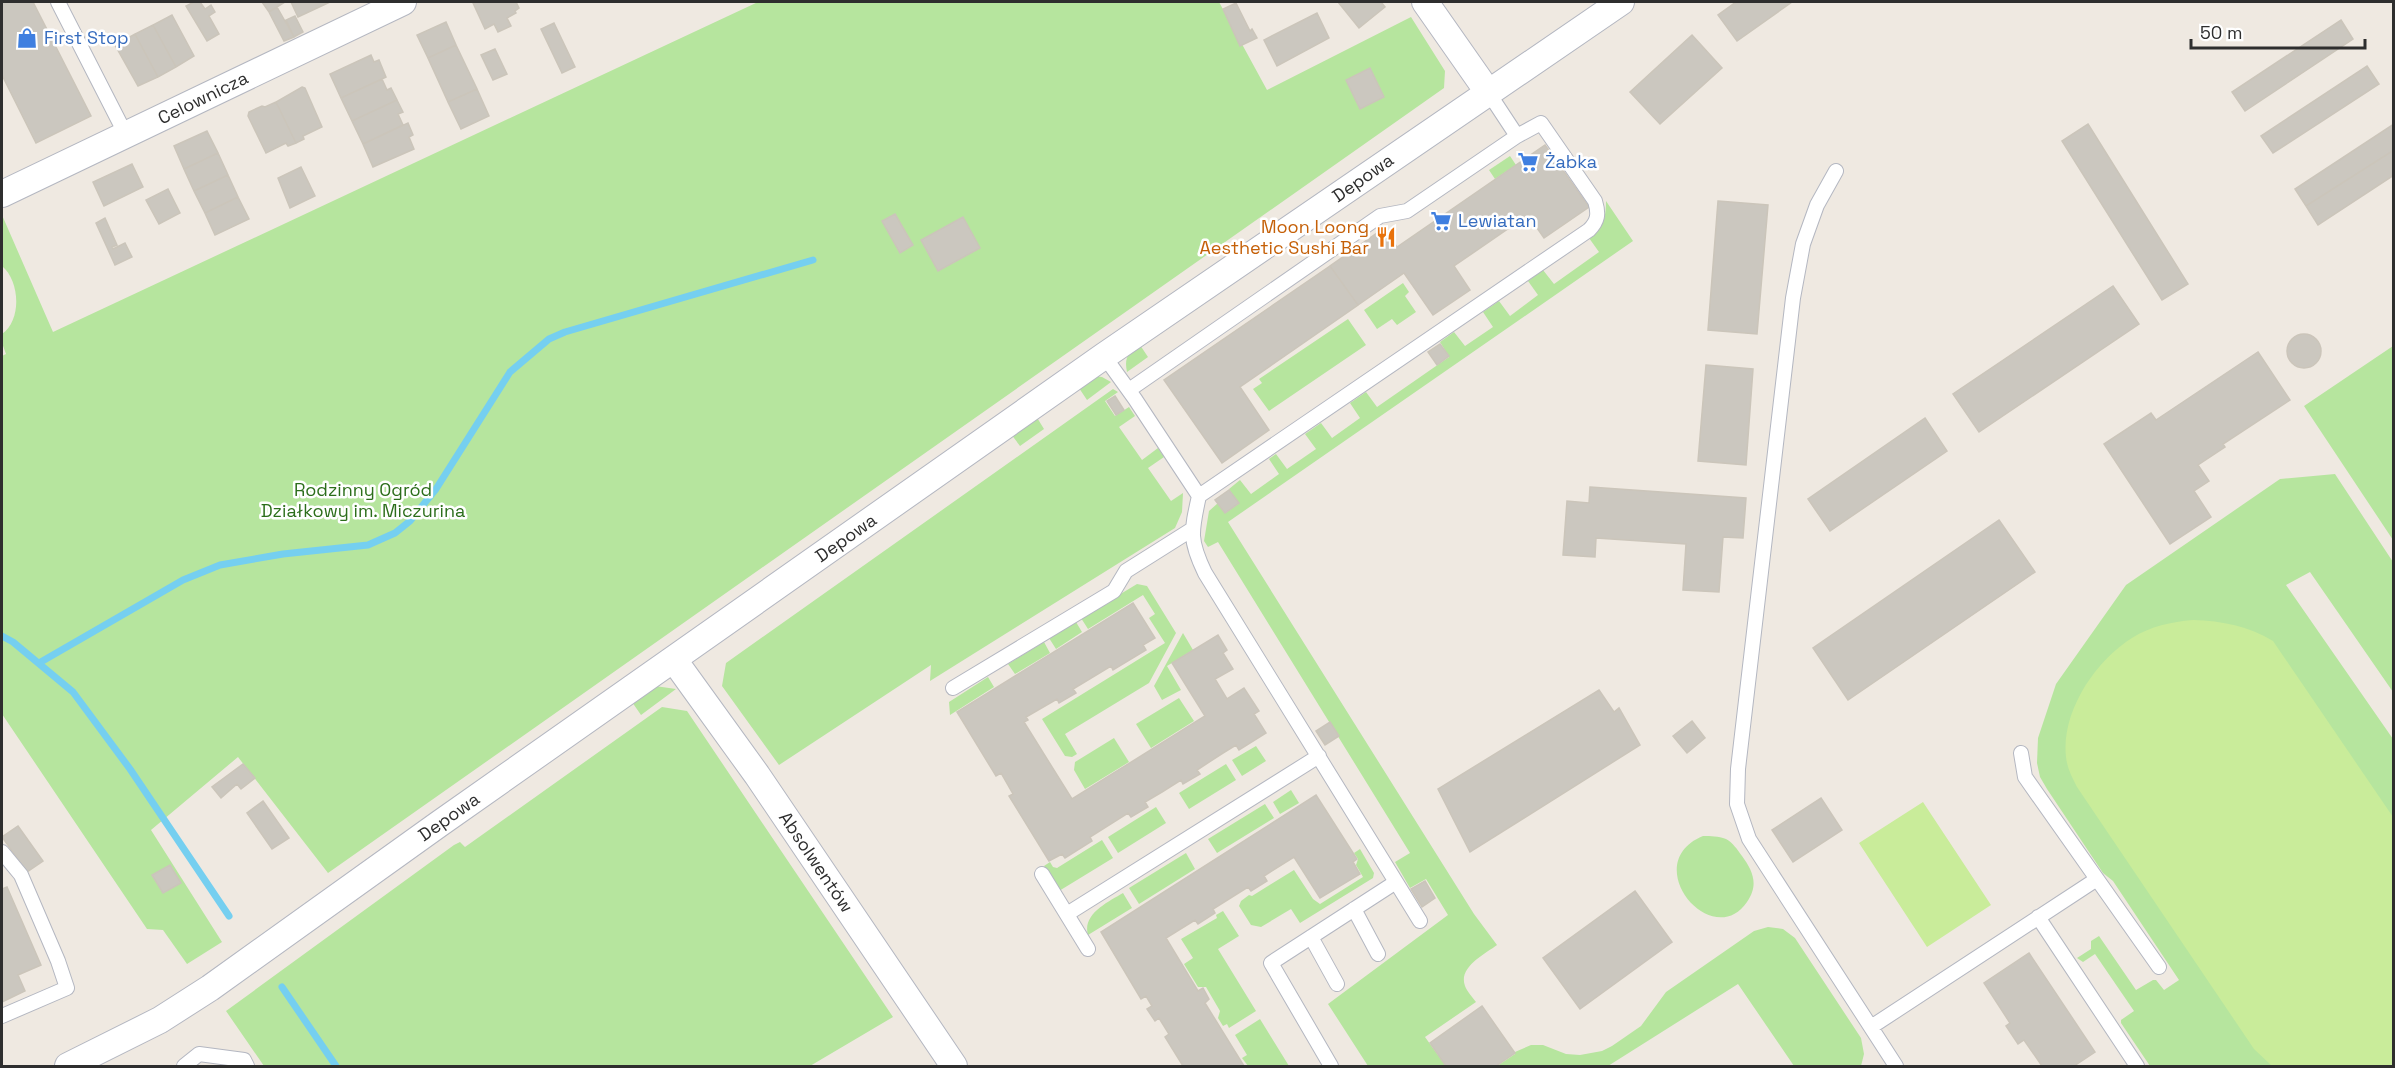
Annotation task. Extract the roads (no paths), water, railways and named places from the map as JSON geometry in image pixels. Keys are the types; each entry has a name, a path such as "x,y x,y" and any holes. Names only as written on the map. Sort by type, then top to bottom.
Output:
{"street":[{"name":"Celownicza","path":"2,194 403,2"},
{"path":"1425,2 1488,92"},
{"name":"Depowa","path":"75,1065 160,1020 210,988 448,817 1104,356 1621,2"},
{"name":"Absolwentów","path":"674,660 757,775 954,1066"}],"lane":[{"path":"58,2 126,135"},
{"path":"1488,92 1516,136"},
{"path":"1129,390 1380,216 1407,211 1516,136 1541,123 1595,201 1598,211 1597,222 1550,257 1199,496 1191,530 1194,550 1205,573 1420,921"},
{"path":"1836,171 1817,205 1803,244 1793,298 1739,758 1737,804 1749,839 1896,1066"},
{"path":"1104,356 1199,496"},
{"path":"954,688 1114,591 1126,571 1191,530"},
{"path":"2020,753 2025,777 2158,967"},
{"path":"1066,914 1319,756"},
{"path":"2,852 21,875 58,961 67,988 2,1016"},
{"path":"1042,874 1088,949"},
{"path":"1871,1027 2097,879"},
{"path":"1331,1066 1271,963 1396,882"},
{"path":"1354,909 1378,954"},
{"path":"2038,917 2137,1066"},
{"path":"1311,937 1337,984"},
{"path":"184,1066 199,1054 244,1060 248,1066"}],"waterway":[{"path":"39,663 183,580 220,565 283,554 368,545 395,533 410,521 436,489 510,372 549,339 565,332 813,260"},
{"path":"2,636 13,642 73,692 130,769 229,916"},
{"path":"282,987 336,1066"}],"place":[{"name":"First Stop","path":"27,38"},
{"name":"Żabka","path":"1528,162"},
{"name":"Lewiatan","path":"1441,221"},
{"name":"Moon Loong Aesthetic Sushi Bar","path":"1386,237"}],"park label":[{"name":"Rodzinny Ogród Działkowy im. Miczurina","path":"363,500"}]}
